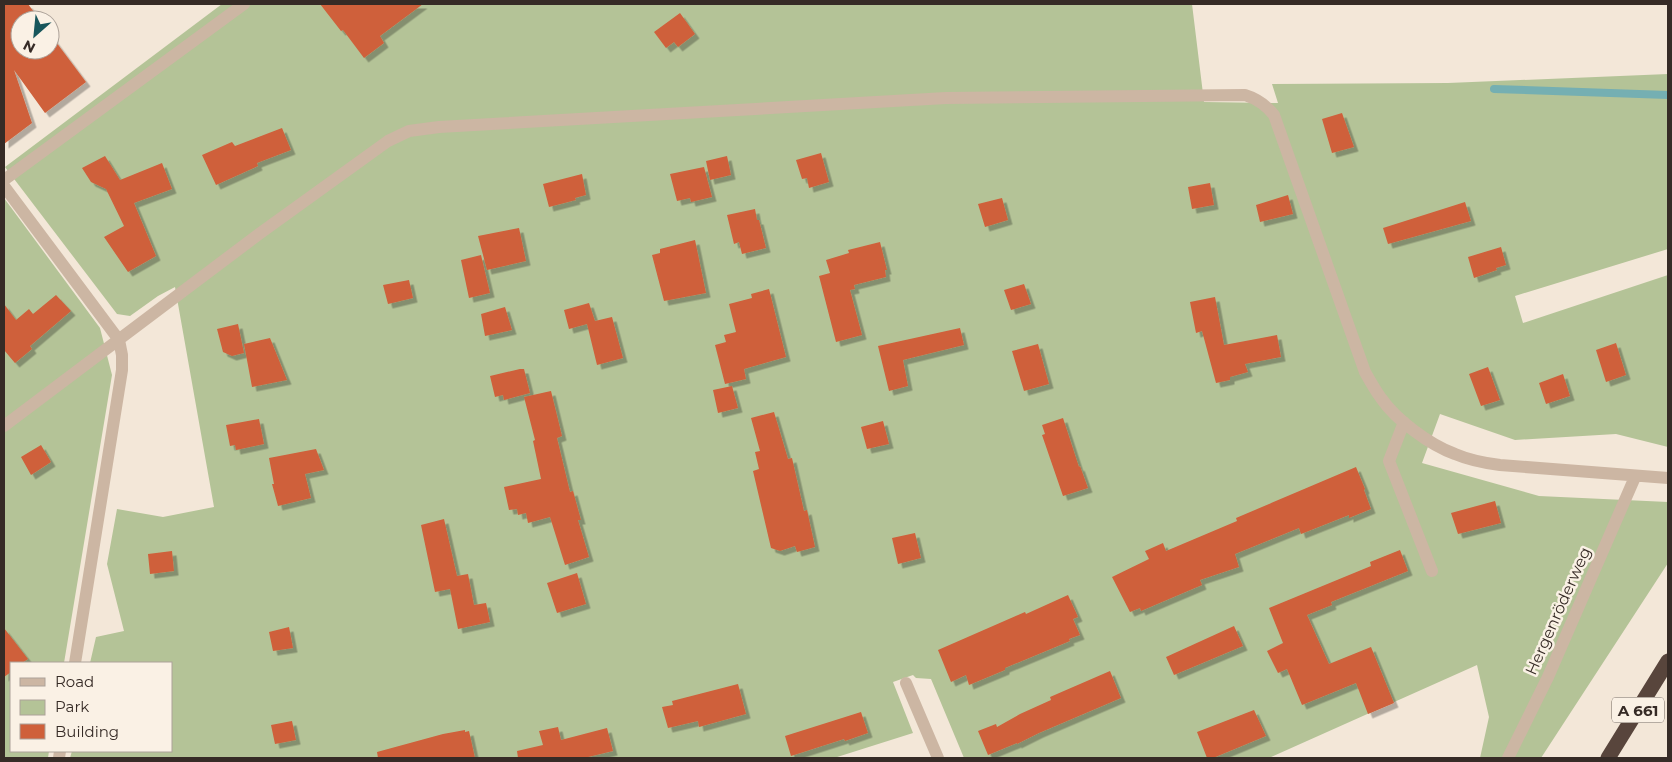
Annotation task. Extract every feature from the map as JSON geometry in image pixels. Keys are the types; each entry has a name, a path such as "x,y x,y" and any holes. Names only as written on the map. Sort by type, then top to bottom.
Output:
{"highway":[{"name":"A 661","path":"1608,758 1668,661"}],"street":[{"path":"4,180 244,4"},
{"path":"4,426 258,234 388,141 409,131 439,127 946,98 1245,94 1256,98 1274,116 1365,372 1382,399 1404,422 1434,444 1453,454 1478,462 1500,466 1668,478"},
{"path":"4,186 119,340 122,355 122,370 75,662"},
{"path":"1404,422 1389,461 1432,571"},
{"name":"Hergenröderweg","path":"1508,758 1548,677 1635,476"},
{"path":"906,683 938,758"}],"green space":[{"path":"222,4 1192,4 1204,102 1278,103 1272,84 1448,83 1668,74 1668,249 1515,296 1523,323 1668,275 1668,447 1616,434 1515,440 1440,414 1422,463 1539,496 1668,502 1668,563 1541,758 1480,758 1489,717 1477,665 1269,758 964,758 931,679 916,678 913,675 893,682 913,733 834,758 70,758 72,752 172,752 172,662 90,662 96,637 124,631 107,564 117,509 163,517 214,507 175,287 158,296 130,316 117,314 5,167"},
{"path":"4,198 100,328 112,375 64,662 10,662 10,752 49,752 48,758 4,758"}],"building":[{"path":"4,4 28,4 32,10 10,10 10,60 60,60 60,47 86,82 45,113 14,70 32,123 4,144"},
{"path":"320,4 423,4 380,36 384,43 364,58"},
{"path":"680,13 695,34 678,47 674,42 666,48 654,32"},
{"path":"1342,113 1354,147 1332,153 1322,119"},
{"path":"282,128 291,150 257,163 258,166 216,185 202,155 232,142 235,146"},
{"path":"821,153 829,182 809,188 807,178 802,179 796,160"},
{"path":"105,156 120,180 162,163 172,189 134,203 156,256 128,272 104,237 124,226 106,189 91,182 82,168"},
{"path":"727,156 731,175 710,180 706,161"},
{"path":"704,167 712,197 691,202 690,198 677,201 670,174"},
{"path":"582,174 586,195 575,198 576,200 549,207 543,184"},
{"path":"1210,183 1214,205 1192,209 1188,187"},
{"path":"1288,195 1293,214 1260,222 1256,205"},
{"path":"1002,198 1008,220 985,227 978,204"},
{"path":"1465,202 1471,221 1388,244 1383,228"},
{"path":"755,209 766,248 742,254 739,242 734,244 727,215"},
{"path":"519,228 526,261 487,270 478,236"},
{"path":"695,240 706,293 664,301 652,255 660,253 660,249"},
{"path":"880,242 887,270 885,270 886,277 854,285 855,289 850,290 862,335 836,342 819,276 830,273 826,260 849,253 848,250"},
{"path":"1501,247 1506,265 1474,278 1468,257"},
{"path":"481,255 490,293 469,298 461,260"},
{"path":"409,280 413,298 388,304 383,285"},
{"path":"1024,284 1031,304 1011,310 1004,290"},
{"path":"769,289 786,357 744,369 746,379 725,384 715,345 726,342 724,335 736,332 729,304 752,298 751,294"},
{"path":"56,295 71,311 30,346 32,349 15,363 4,350 4,304 16,320 29,309 33,314"},
{"path":"1215,297 1224,345 1277,335 1281,357 1245,364 1248,372 1230,377 1230,380 1216,383 1202,331 1196,333 1190,302"},
{"path":"589,303 595,321 612,317 623,358 597,365 587,324 569,329 564,310"},
{"path":"505,307 512,330 485,336 481,314"},
{"path":"238,324 244,353 232,356 223,352 217,329"},
{"path":"960,328 964,345 903,360 908,386 889,391 878,346"},
{"path":"270,338 287,380 252,387 244,344"},
{"path":"1616,343 1626,375 1606,382 1596,350"},
{"path":"1038,344 1049,384 1024,391 1012,351"},
{"path":"1488,367 1500,400 1481,406 1469,374"},
{"path":"524,369 530,393 504,400 503,395 495,397 490,376"},
{"path":"1563,374 1570,396 1546,404 1539,383"},
{"path":"732,386 738,408 718,413 713,390"},
{"path":"551,391 562,436 557,438 570,492 573,491 581,520 578,520 589,557 565,565 550,517 528,523 526,513 518,515 517,509 509,510 504,487 541,479 533,441 535,440 524,397"},
{"path":"774,412 788,459 792,458 804,511 807,510 815,547 797,552 795,546 780,551 771,548 753,471 759,469 755,452 760,451 751,418"},
{"path":"1063,418 1088,488 1063,496 1042,435 1045,434 1042,425"},
{"path":"259,419 264,444 236,450 235,445 230,446 226,425"},
{"path":"883,421 889,444 867,449 861,427"},
{"path":"41,445 51,462 31,475 21,457"},
{"path":"316,449 324,470 305,474 311,498 278,506 272,484 274,484 269,458"},
{"path":"1356,467 1371,509 1349,518 1349,515 1301,534 1299,528 1235,554 1239,567 1200,580 1202,585 1141,611 1140,608 1130,612 1112,577 1149,559 1145,551 1163,543 1166,551 1237,521 1236,518"},
{"path":"1495,501 1501,523 1458,534 1451,513"},
{"path":"444,519 457,576 468,574 474,605 486,603 490,622 458,629 450,589 435,592 421,525"},
{"path":"915,533 921,558 898,564 892,538"},
{"path":"1400,550 1408,571 1331,602 1332,605 1307,615 1329,664 1371,647 1394,703 1368,714 1356,683 1302,705 1287,669 1278,673 1267,651 1283,643 1269,608 1371,566 1370,562"},
{"path":"172,551 174,571 150,574 148,554"},
{"path":"577,573 586,604 557,613 547,583"},
{"path":"1068,595 1078,617 1073,619 1080,635 969,685 966,675 951,682 938,650"},
{"path":"1234,626 1243,646 1174,675 1166,657"},
{"path":"289,627 293,648 273,651 269,632"},
{"path":"4,628 28,659 24,662 10,662 10,673 4,677"},
{"path":"1110,671 1121,698 988,755 978,731 996,724 997,727 1051,700 1050,697"},
{"path":"738,684 746,714 699,727 698,721 668,728 662,707 673,705 672,701"},
{"path":"1254,710 1266,736 1213,758 1207,758 1197,732"},
{"path":"861,712 868,733 791,756 785,736"},
{"path":"292,721 296,740 275,744 271,725"},
{"path":"558,727 561,740 607,728 613,751 584,758 518,758 517,751 543,745 539,731"},
{"path":"465,730 465,732 469,731 475,758 378,758 377,752"}],"waterway":[{"path":"1494,89 1668,95"}]}
